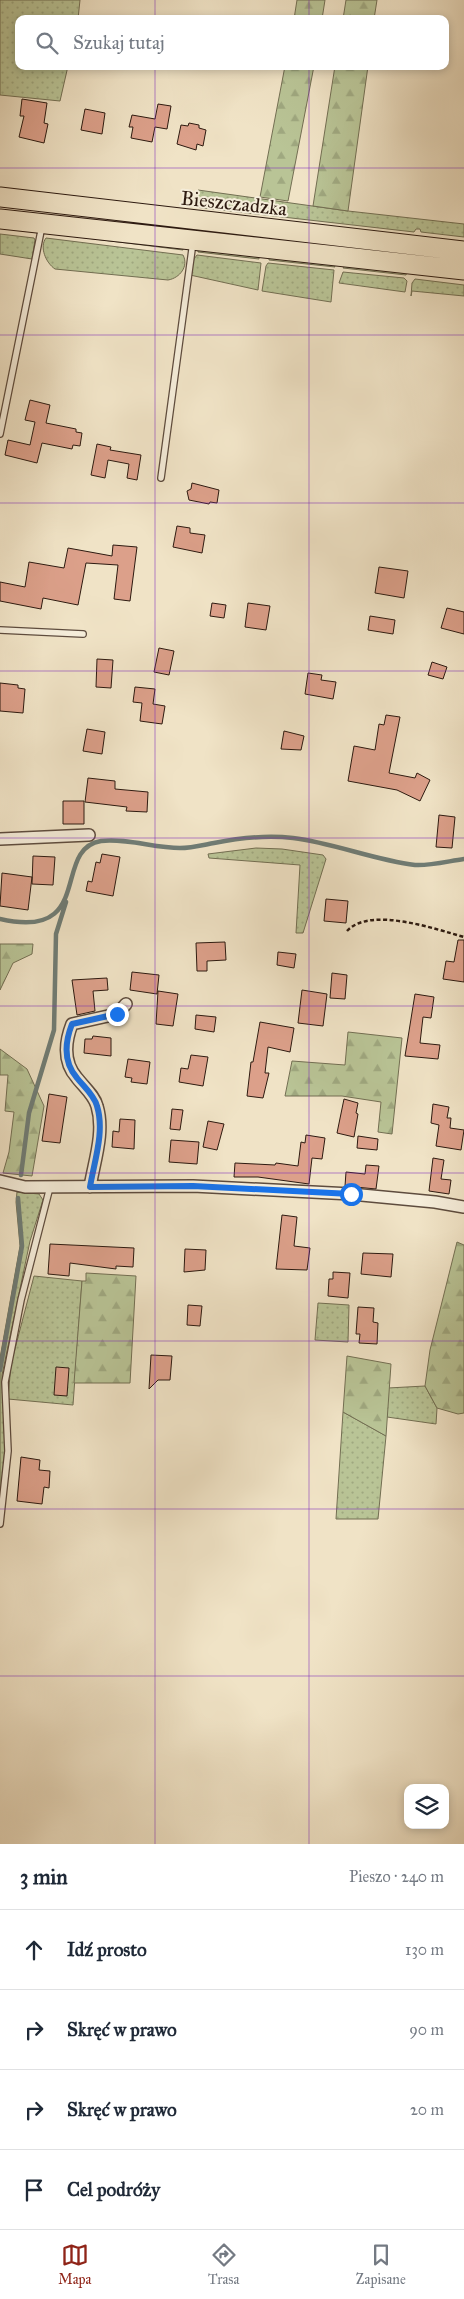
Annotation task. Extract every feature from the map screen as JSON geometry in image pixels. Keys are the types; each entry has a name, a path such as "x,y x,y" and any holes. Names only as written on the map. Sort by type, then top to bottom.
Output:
{"main road":[{"name":"Bieszczadzka","path":"0,198 464,251"},
{"name":"Bieszczadzka","path":"0,219 464,270"}],"street":[{"path":"0,839 89,835"},
{"path":"90,1187 100,1130 97,1106 90,1092 75,1077 66,1055 67,1037 72,1024 117,1014 126,1004"},
{"path":"0,1181 25,1187 193,1186 342,1194 434,1202 464,1207"}],"lane":[{"path":"0,434 42,224"},
{"path":"161,478 194,240"},
{"path":"0,630 83,634"},
{"path":"0,1524 8,1451 5,1382 24,1291 50,1187"}],"path":[{"path":"347,931 354,924 375,920 418,924 464,937"}],"green space":[{"path":"0,0 80,0 78,15 15,15 15,70 67,70 60,101 0,95"},
{"path":"297,0 325,0 323,15 295,15"},
{"path":"346,0 377,0 375,15 344,15"},
{"path":"284,70 313,70 288,201 260,197"},
{"path":"334,70 367,70 348,211 313,206"},
{"path":"198,190 348,211 464,224 464,237 421,232 420,229 416,229 414,232 195,207"},
{"path":"46,233 183,247 183,250"},
{"path":"0,234 34,238 32,259 0,254"},
{"path":"46,238 183,255 185,263 180,274 168,280 55,269 44,255 43,246"},
{"path":"198,250 259,257 259,259 198,252"},
{"path":"197,255 261,263 258,290 190,275 194,259"},
{"path":"269,258 334,265 335,267 269,260"},
{"path":"268,263 334,270 331,302 262,291"},
{"path":"345,265 407,272 406,275 343,268"},
{"path":"343,272 404,278 407,281 405,292 339,283"},
{"path":"415,279 464,285 464,296 412,291 411,296 412,283"},
{"path":"256,848 282,849 323,855 326,859 303,933 296,933 300,865 209,858 208,854"},
{"path":"0,944 33,944 32,954 13,963 0,990"},
{"path":"348,1032 402,1038 392,1134 378,1132 381,1102 342,1096 285,1096 292,1061 345,1065"},
{"path":"0,1049 27,1069 44,1106 32,1176 3,1173 9,1152 14,1112 5,1111 8,1075 0,1075"},
{"path":"17,1192 39,1194 43,1200 30,1241 2,1375 5,1447 0,1508 0,1358 20,1246 16,1202"},
{"path":"457,1242 464,1245 464,1413 458,1414 437,1408 425,1386 430,1350"},
{"path":"86,1273 136,1276 130,1383 74,1383 82,1281 86,1281"},
{"path":"34,1276 82,1281 73,1405 8,1399 11,1364"},
{"path":"318,1303 349,1305 348,1342 315,1340"},
{"path":"347,1356 391,1364 386,1436 343,1412"},
{"path":"425,1386 437,1408 436,1424 387,1417 388,1388"},
{"path":"343,1412 386,1436 378,1519 336,1519"}],"building":[{"path":"22,99 47,103 44,123 48,124 44,143 19,137 24,116 20,116"},
{"path":"158,104 171,106 167,129 155,127 152,142 131,138 133,127 129,127 132,115 155,119"},
{"path":"85,109 105,113 102,134 81,130"},
{"path":"189,123 199,125 199,128 206,130 203,146 197,144 196,150 177,144 181,125 188,126"},
{"path":"30,400 50,405 46,423 76,429 76,432 82,433 80,446 73,445 72,449 42,443 37,463 5,455 8,440 30,445 35,422 25,420"},
{"path":"97,444 111,447 110,450 141,455 137,480 127,478 129,464 108,460 105,478 91,475"},
{"path":"192,483 219,490 217,503 210,502 209,504 189,500 187,491 191,489"},
{"path":"177,526 190,528 190,533 205,535 202,553 173,547"},
{"path":"113,545 137,547 130,601 114,599 118,565 86,563 78,605 43,598 41,609 0,601 0,582 25,587 29,562 64,568 68,548 112,556"},
{"path":"379,567 408,571 404,598 375,593"},
{"path":"212,603 226,605 224,618 210,616"},
{"path":"248,603 270,606 266,630 245,627"},
{"path":"447,608 464,612 464,634 441,628"},
{"path":"370,616 395,620 393,634 368,630"},
{"path":"159,648 174,651 169,675 154,672"},
{"path":"97,659 113,660 111,688 96,687"},
{"path":"432,662 447,667 443,679 428,675"},
{"path":"308,673 322,675 321,680 336,682 333,699 305,694"},
{"path":"0,683 18,685 18,688 25,689 23,713 0,711"},
{"path":"135,687 155,689 153,704 165,706 162,724 140,721 142,703 133,702"},
{"path":"386,715 400,717 389,773 415,778 417,773 430,780 420,801 397,790 348,781 354,746 375,750 379,724 384,725"},
{"path":"87,729 105,732 102,754 83,751"},
{"path":"284,731 304,736 301,750 281,749"},
{"path":"88,778 115,781 115,789 148,792 147,812 126,811 127,807 85,802"},
{"path":"63,801 84,801 84,824 63,824"},
{"path":"439,815 455,817 452,848 436,847"},
{"path":"102,854 120,857 113,896 86,891 88,881 92,882 96,862 100,863"},
{"path":"33,856 55,857 53,885 32,884"},
{"path":"2,873 32,877 28,910 0,906"},
{"path":"326,899 348,901 346,923 324,921"},
{"path":"458,940 464,940 464,982 443,979 446,961 454,962"},
{"path":"225,942 226,960 207,961 207,971 197,971 196,943"},
{"path":"278,952 296,954 294,968 277,965"},
{"path":"132,972 159,975 157,994 130,990"},
{"path":"332,973 347,975 345,999 330,998"},
{"path":"107,978 108,990 93,991 95,1011 77,1015 72,980"},
{"path":"302,990 327,994 323,1026 298,1023"},
{"path":"158,991 178,994 173,1026 156,1024"},
{"path":"415,994 434,997 431,1018 423,1017 420,1043 440,1045 438,1059 405,1056"},
{"path":"196,1015 216,1017 214,1032 195,1029"},
{"path":"260,1022 294,1028 290,1052 268,1047 265,1073 269,1073 263,1098 247,1096 251,1062 253,1062"},
{"path":"93,1036 111,1038 111,1056 84,1053 85,1039 92,1039"},
{"path":"191,1055 208,1057 203,1086 179,1082 181,1068 188,1069"},
{"path":"128,1059 150,1062 147,1084 131,1082 132,1078 125,1077"},
{"path":"49,1094 67,1097 60,1143 42,1141"},
{"path":"344,1099 358,1103 354,1137 337,1133"},
{"path":"433,1104 449,1107 447,1118 451,1118 450,1128 464,1130 461,1150 436,1146 439,1125 431,1123"},
{"path":"172,1109 183,1110 180,1130 170,1129"},
{"path":"120,1119 135,1120 134,1149 112,1147 113,1131 119,1132"},
{"path":"208,1121 224,1124 217,1150 203,1147"},
{"path":"306,1135 325,1138 322,1159 312,1158 309,1184 258,1177 234,1177 235,1163 275,1165 276,1163 298,1166 301,1142 305,1143"},
{"path":"358,1136 378,1139 377,1150 357,1148"},
{"path":"171,1140 199,1142 197,1164 169,1162"},
{"path":"433,1158 444,1160 441,1179 451,1180 449,1194 429,1191"},
{"path":"366,1165 379,1166 376,1189 345,1186 346,1172 365,1174"},
{"path":"282,1215 297,1217 294,1246 310,1248 307,1270 276,1269"},
{"path":"50,1244 134,1248 133,1267 116,1266 116,1269 70,1263 69,1276 48,1274"},
{"path":"185,1249 206,1250 205,1270 184,1272"},
{"path":"363,1253 393,1254 391,1277 361,1274"},
{"path":"333,1272 350,1273 348,1298 328,1296 329,1279 333,1279"},
{"path":"188,1305 202,1306 200,1326 187,1325"},
{"path":"358,1307 374,1308 373,1322 378,1323 377,1344 359,1343 360,1334 356,1334"},
{"path":"151,1355 172,1356 170,1380 158,1380 149,1389"},
{"path":"56,1367 69,1368 67,1396 54,1395"},
{"path":"21,1457 40,1460 39,1470 50,1471 49,1488 44,1487 42,1504 17,1501"}],"waterway":[{"path":"0,919 30,922 49,917 61,906 78,860 86,848 101,841 111,840 180,848 243,838 283,837 308,840 415,865 464,859"},
{"path":"21,1175 29,1113 54,1030 56,934 66,902"},
{"path":"0,1370 22,1246 18,1198"}],"route":[{"path":"117,1014 72,1024 67,1037 66,1055 75,1077 90,1092 97,1106 100,1130 90,1187 193,1186 351,1194"}]}
